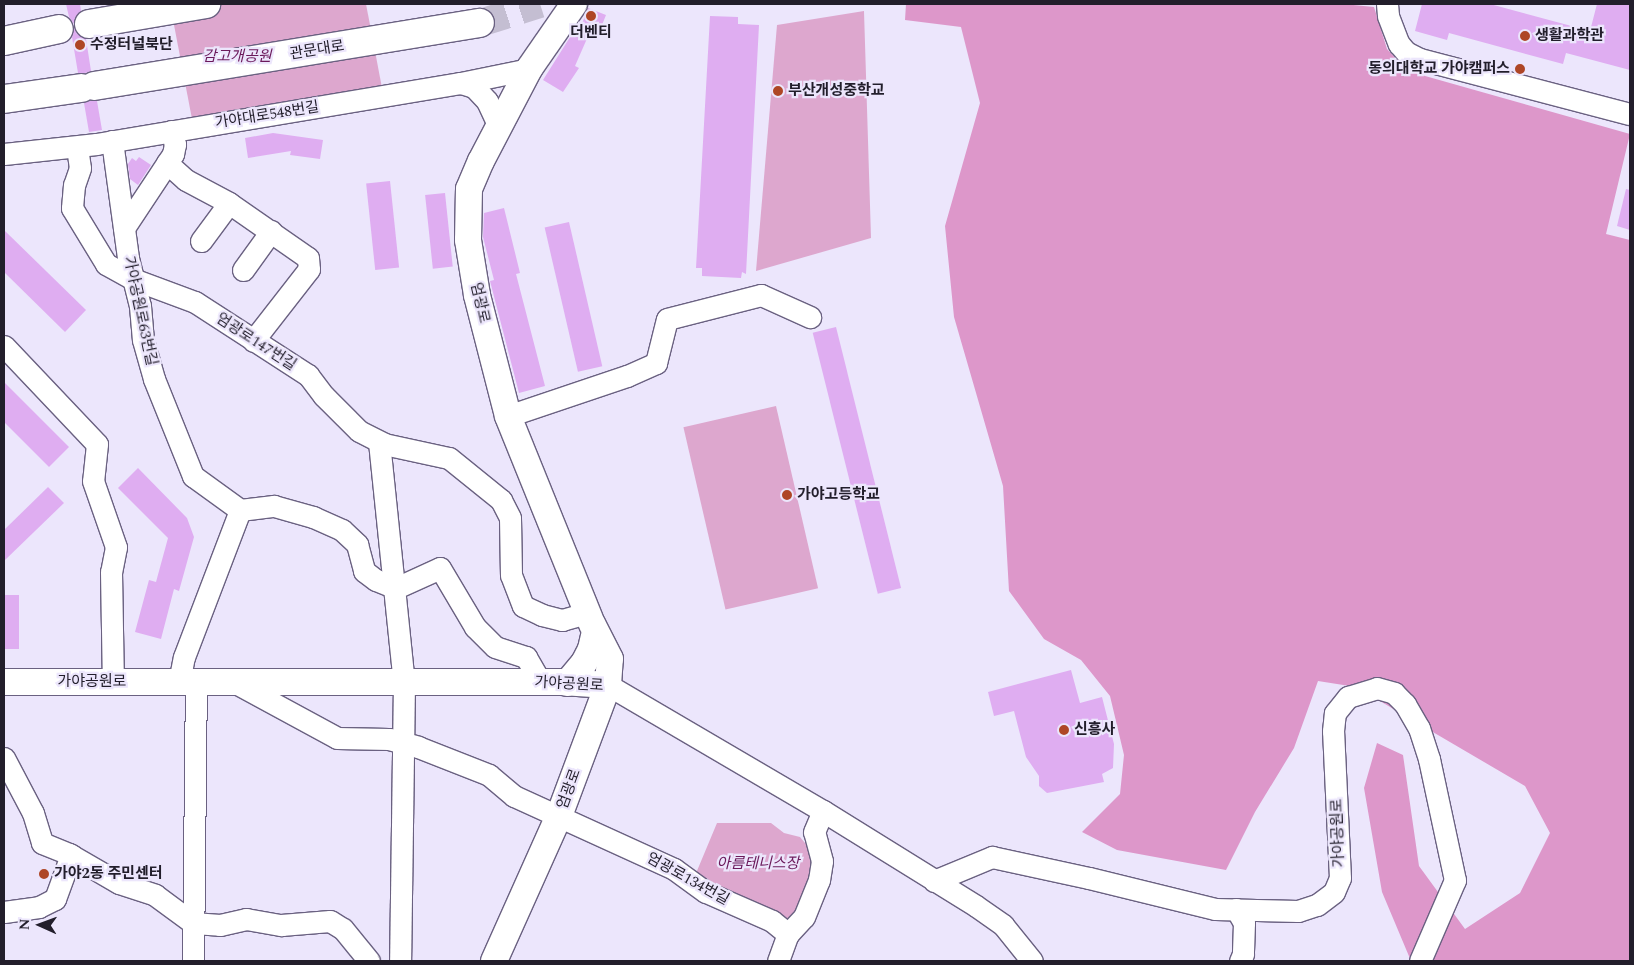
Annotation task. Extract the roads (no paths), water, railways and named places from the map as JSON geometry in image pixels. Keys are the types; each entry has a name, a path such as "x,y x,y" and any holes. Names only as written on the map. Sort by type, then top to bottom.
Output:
{"highway":[{"path":"88,24 206,4"},
{"name":"관문대로","path":"4,99 480,23"},
{"path":"4,41 59,29"}],"main road":[{"name":"엄광로","path":"494,961 560,816 608,685 610,659 591,622 508,416 477,295 468,240 469,189 529,69 574,4"},
{"path":"567,683 584,663 591,649 591,622"},
{"name":"가야공원로","path":"4,682 541,682 608,685"}],"street":[{"path":"1387,4 1388,16 1399,44 1406,52 1420,59 1630,114"},
{"name":"가야대로548번길","path":"4,154 77,147 461,83 529,69"},
{"path":"461,83 474,87 487,101 499,127"},
{"path":"124,228 173,154 175,144 172,131"},
{"name":"가야공원로63번길","path":"112,141 124,228 140,306 143,340 154,380 193,476 240,510"},
{"name":"엄광로147번길","path":"77,147 80,168 74,185 72,208 106,264 133,279 195,302 308,375 324,396 358,431 380,442 449,458 501,500 510,518 511,575 523,606 542,615 562,620 591,622"},
{"path":"167,164 186,180 229,203 308,258 310,263 309,269 253,341"},
{"path":"201,241 229,203"},
{"path":"243,270 271,231"},
{"path":"508,416 627,376 656,363 667,319 761,295 810,317"},
{"path":"4,346 97,444 93,481 116,547 111,572 112,682"},
{"path":"380,442 404,682 400,961"},
{"path":"193,961 188,682 184,657 240,510 274,506 313,517 342,530 357,544 364,571 376,580 394,587 440,568 475,627 495,647 526,657 541,682"},
{"name":"엄광로134번길","path":"234,682 337,738 389,739 489,775 514,796 674,869 706,892 772,921 788,934"},
{"name":"가야공원로","path":"608,685 823,811 976,906 1003,926 1032,961"},
{"name":"가야공원로","path":"934,880 992,857 1089,878 1215,909 1298,911 1317,905 1334,892 1340,878 1333,731 1335,713 1348,697 1377,688 1394,693 1406,704 1419,728 1429,759 1455,880 1420,961"},
{"path":"4,758 33,813 42,843 71,855 119,884 155,895 193,923 220,925 246,919 281,925 330,922 342,928 369,961"},
{"path":"778,961 788,934 804,917 819,880 822,861 814,832 823,811"},
{"path":"4,912 39,907 55,899 71,855"},
{"path":"1236,910 1244,923 1243,954 1240,961"}],"tunnel":[{"path":"480,23 540,4"}],"place":[{"name":"더벤티","path":"591,16"},
{"name":"생활과학관","path":"1525,36"},
{"name":"수정터널북단","path":"80,45"},
{"name":"동의대학교 가야캠퍼스","path":"1520,69"},
{"name":"부산개성중학교","path":"778,91"},
{"name":"가야고등학교","path":"787,495"},
{"name":"신흥사","path":"1064,730"},
{"name":"가야2동 주민센터","path":"44,874"}],"park label":[{"name":"감고개공원","path":"237,57"},
{"name":"아름테니스장","path":"758,864"}]}
